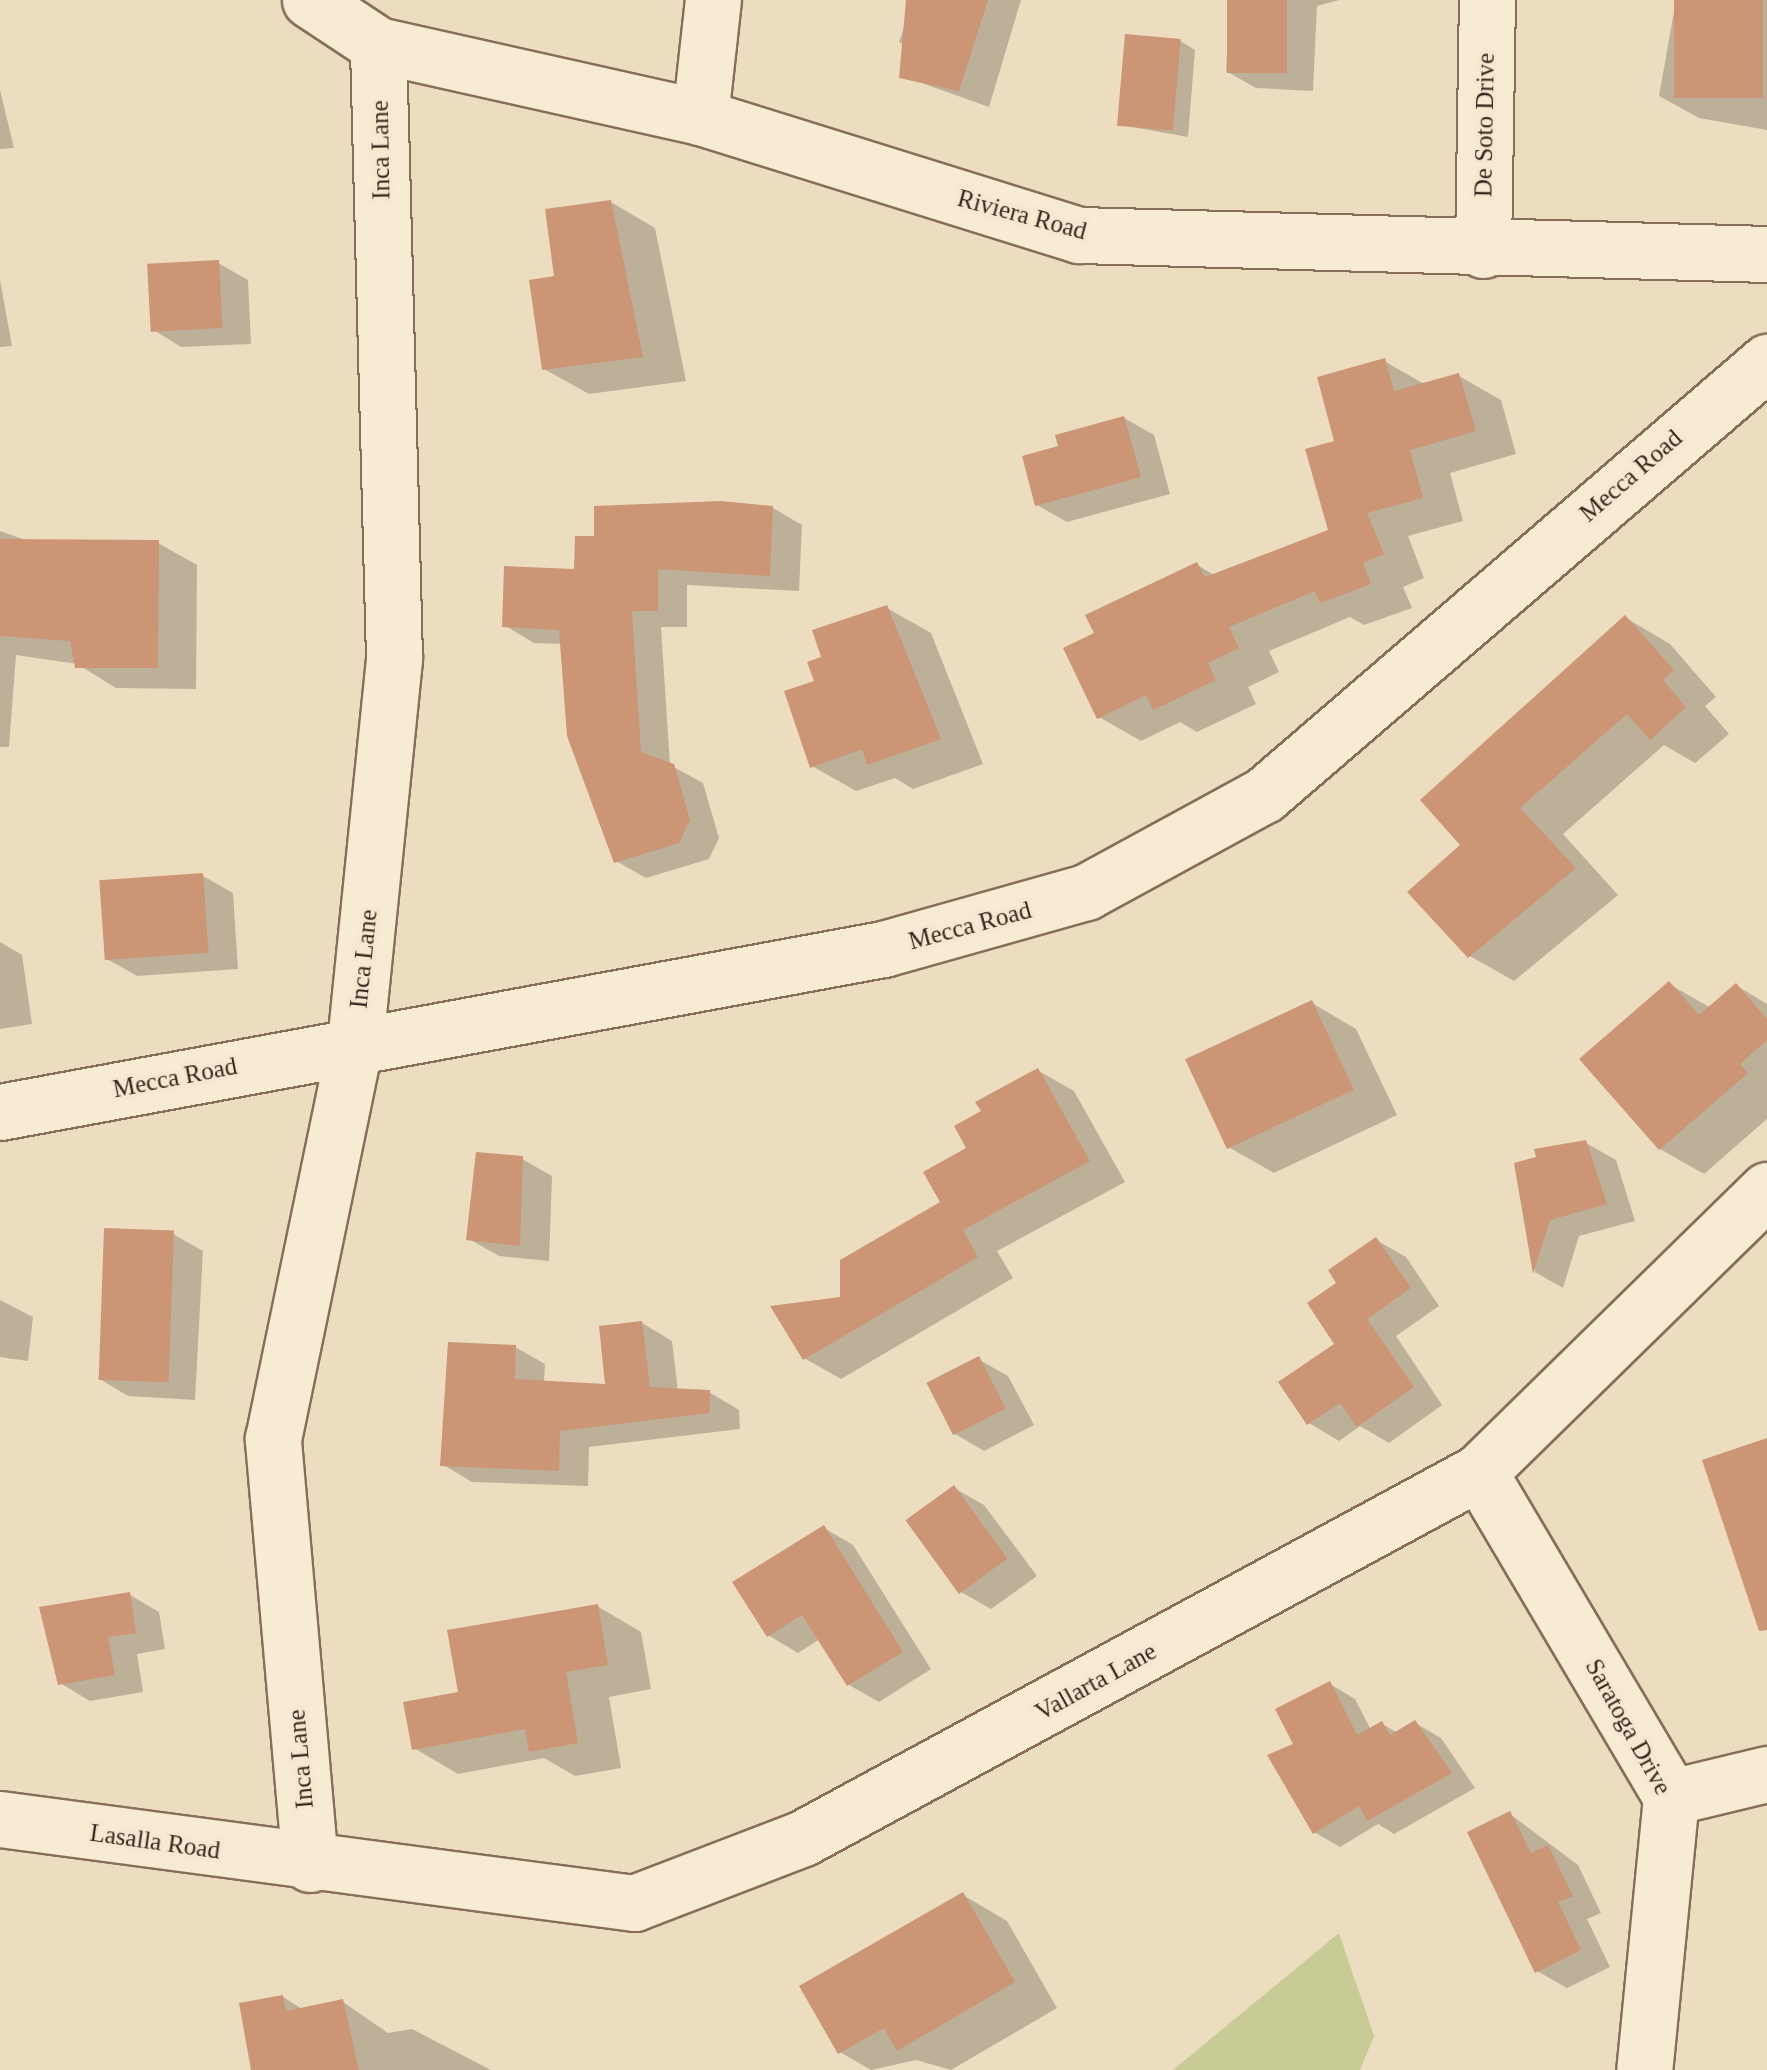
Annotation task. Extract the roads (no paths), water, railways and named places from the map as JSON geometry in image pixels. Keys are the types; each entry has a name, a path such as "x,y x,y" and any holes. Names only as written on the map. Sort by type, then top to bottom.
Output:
{"street":[{"name":"Riviera Road","path":"310,0 378,45 700,118 1079,235 1483,250 1767,254"},
{"path":"700,118 713,0"},
{"name":"De Soto Drive","path":"1483,250 1486,0"},
{"name":"Inca Lane","path":"310,1864 273,1439 355,1043 394,658 378,45"},
{"name":"Mecca Road","path":"0,1112 984,926 1180,848 1264,795 1767,362"},
{"name":"Vallarta Lane","path":"310,1864 634,1903 819,1830 1479,1472 1767,1190"},
{"name":"Saratoga Drive","path":"1479,1472 1672,1797 1644,2070"},
{"path":"1672,1797 1767,1774"},
{"name":"Lasalla Road","path":"0,1819 310,1864"}]}
